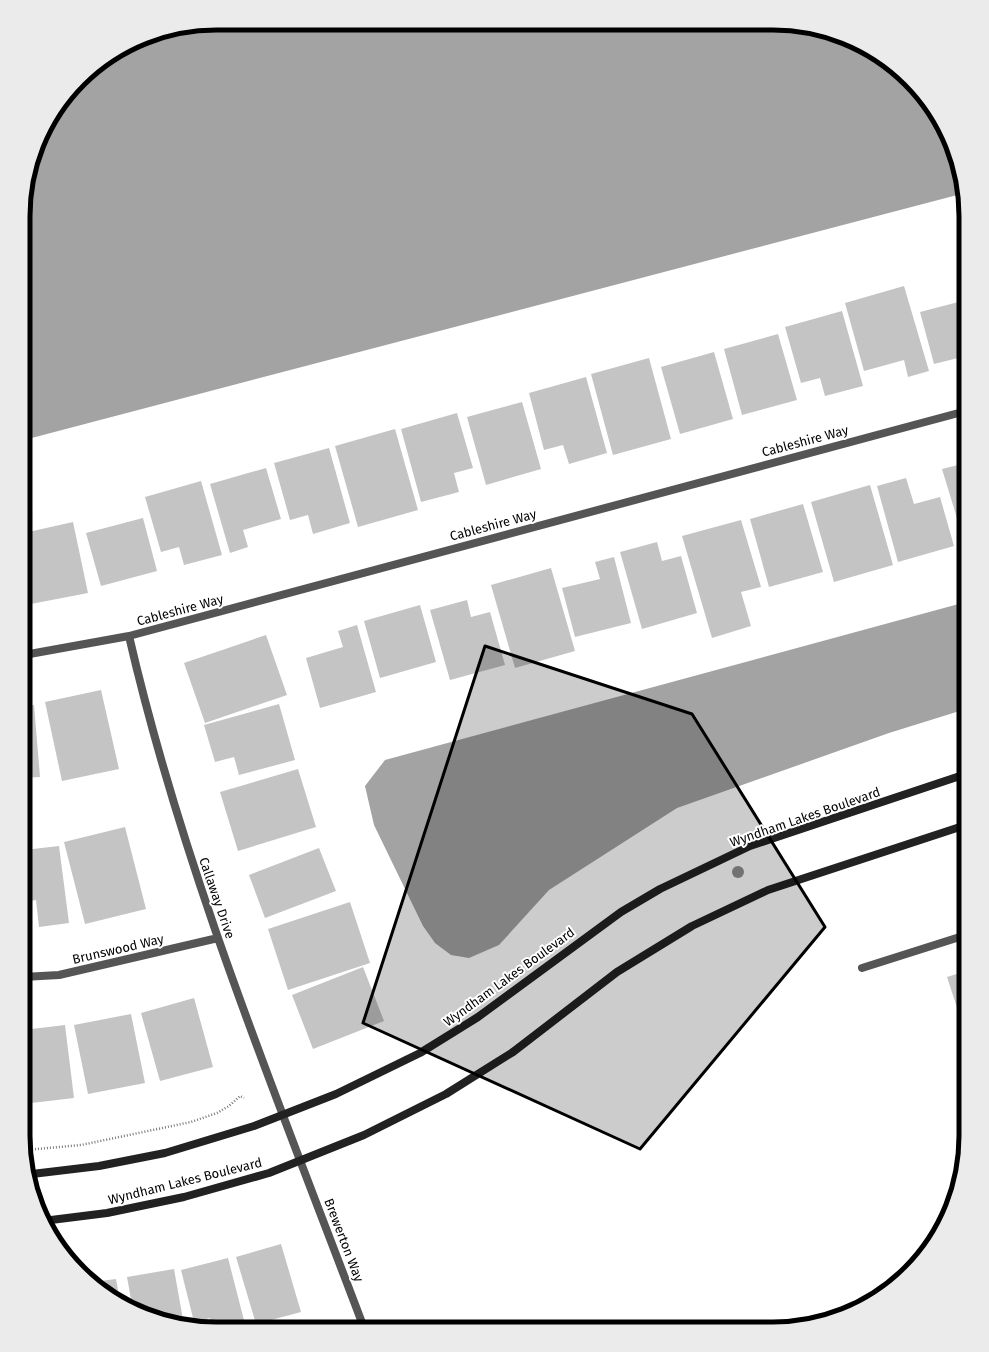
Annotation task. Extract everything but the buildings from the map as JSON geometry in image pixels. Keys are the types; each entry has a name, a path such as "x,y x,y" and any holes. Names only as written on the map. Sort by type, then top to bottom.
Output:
{"street":[{"name":"Cableshire Way","path":"30,654 129,636 959,413"},
{"name":"Callaway Drive","path":"129,636 182,834 218,938 301,1161"},
{"name":"Wyndham Lakes Boulevard","path":"34,1174 99,1166 165,1152 284,1116 336,1094 420,1053 478,1017 621,912 660,889 750,846 959,776"},
{"name":"Wyndham Lakes Boulevard","path":"50,1220 107,1213 184,1197 269,1173 364,1135 446,1094 512,1052 617,972 692,926 768,890 959,827"},
{"path":"862,968 959,937"},
{"name":"Brunswood Way","path":"30,977 59,975 218,938"},
{"name":"Brewerton Way","path":"301,1161 362,1322"}],"path":[{"path":"30,1150 81,1145 191,1122 217,1113 229,1106 240,1096 244,1098"}],"highlighted area":[{"path":"485,646 692,714 825,927 640,1149 363,1023"}],"shaded area":[{"path":"204,30 785,30 821,36 855,49 876,61 896,76 913,93 928,113 945,145 953,168 957,195 30,438 30,204 36,168 40,156 49,134 61,113 84,84 103,68 123,55 145,44 168,36"},
{"path":"959,604 959,711 889,733 677,808 549,890 499,945 469,958 451,955 435,943 423,926 374,825 365,786 385,760"}]}
